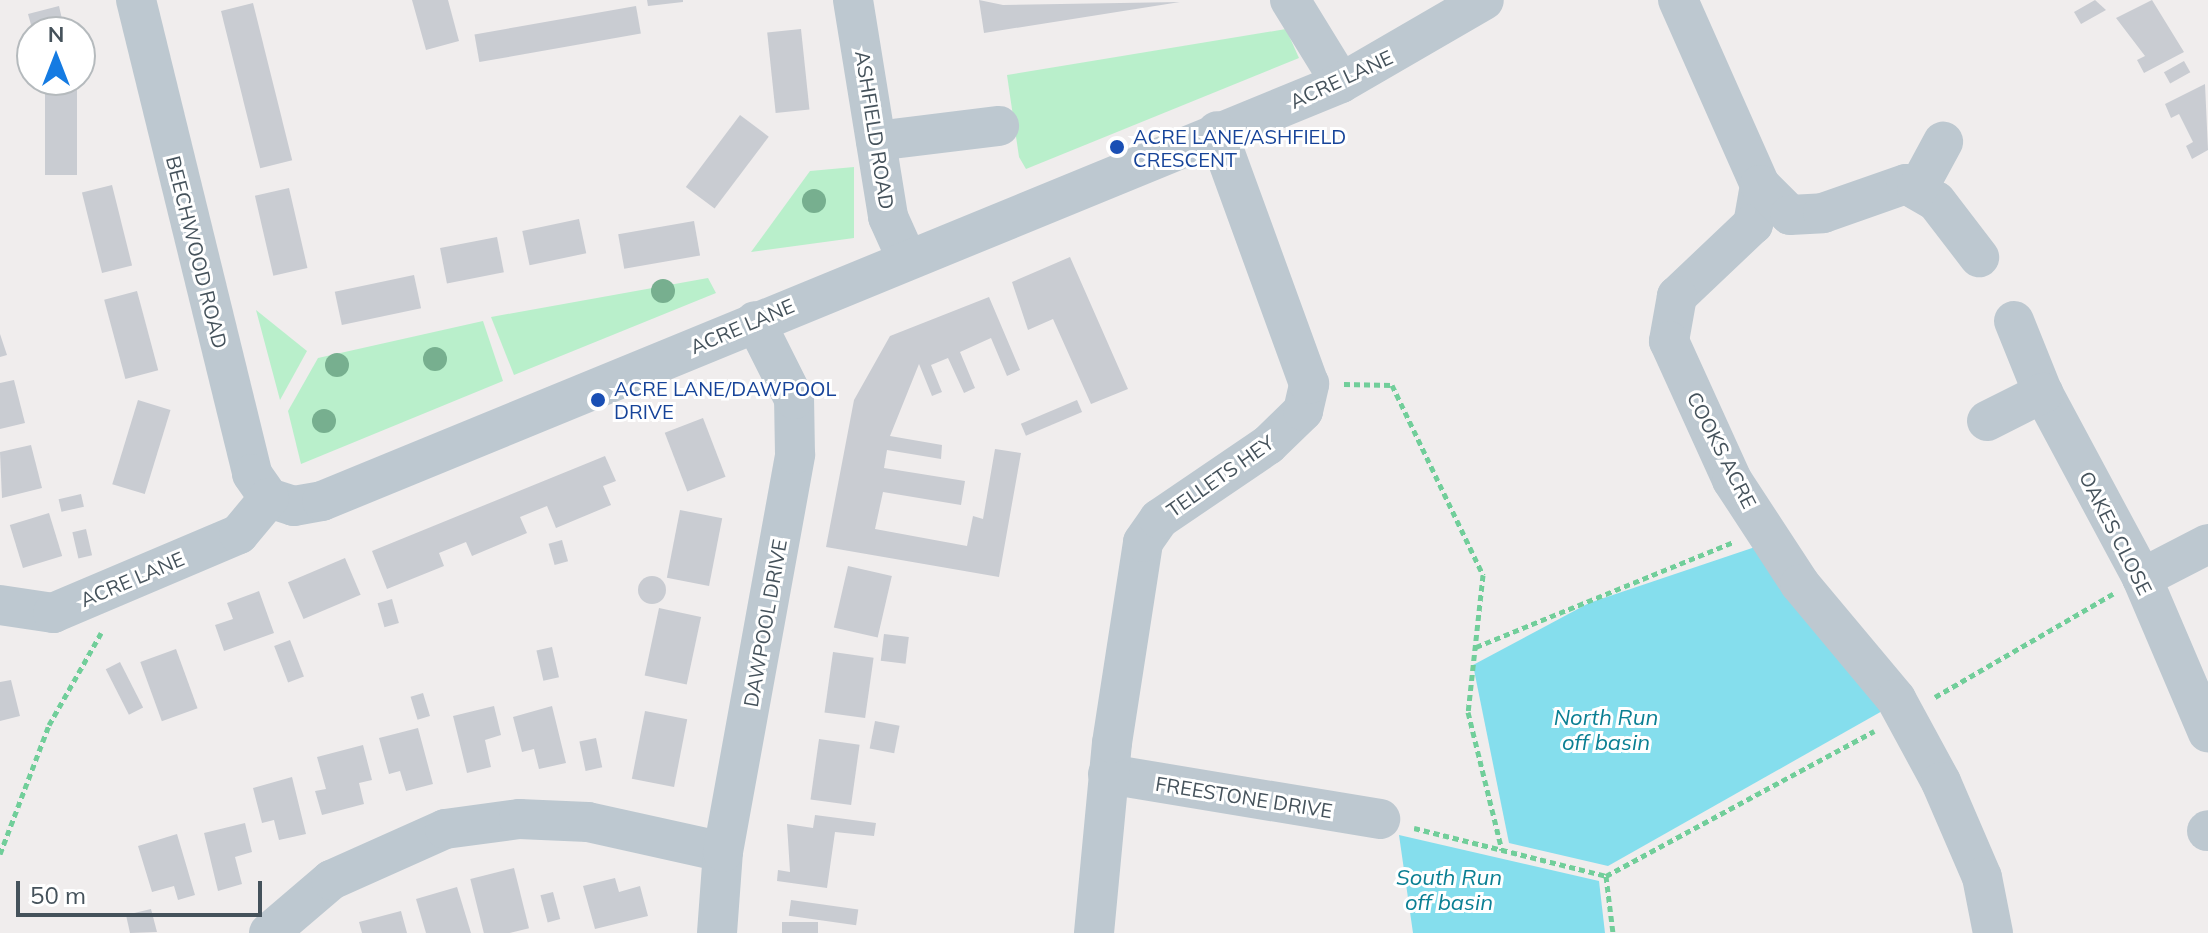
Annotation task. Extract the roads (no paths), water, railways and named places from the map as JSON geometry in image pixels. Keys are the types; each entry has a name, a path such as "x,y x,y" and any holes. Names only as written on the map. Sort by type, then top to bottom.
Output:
{"street":[{"name":"BEECHWOOD ROAD","path":"136,0 252,474 269,498"},
{"name":"ASHFIELD ROAD","path":"853,0 888,217 906,257"},
{"path":"1290,0 1341,83"},
{"name":"ACRE LANE","path":"0,605 53,613 239,534 269,498 294,506 322,501 906,257 1341,83 1484,0"},
{"path":"1678,0 1760,185 1790,215 1823,213 1906,184 1936,201 1979,257"},
{"path":"876,141 999,126"},
{"name":"TELLETS HEY","path":"1094,933 1108,774 1143,542 1159,519 1268,445 1303,411 1309,384 1217,131"},
{"path":"1917,190 1943,142"},
{"name":"COOKS ACRE","path":"1760,185 1753,224 1677,296 1669,341 1732,480 1764,531 1904,715 1971,849 1993,933"},
{"name":"DAWPOOL DRIVE","path":"717,933 723,852 795,454 794,399 755,321"},
{"name":"OAKES CLOSE","path":"2014,321 2043,393 2142,578 2208,733"},
{"path":"1987,421 2043,393"},
{"path":"2142,578 2208,544"},
{"name":"FREESTONE DRIVE","path":"1108,774 1380,819"},
{"path":"269,933 331,880 445,829 588,822 723,852"}],"water":[{"name":"North Run off basin","path":"1764,544 1884,710 1608,866 1509,843 1473,665 1589,603"},
{"name":"South Run off basin","path":"1399,835 1599,881 1605,933 1413,933"}],"place":[{"name":"ACRE LANE/ASHFIELD CRESCENT","path":"1117,147"},
{"name":"ACRE LANE/DAWPOOL DRIVE","path":"598,400"}]}
